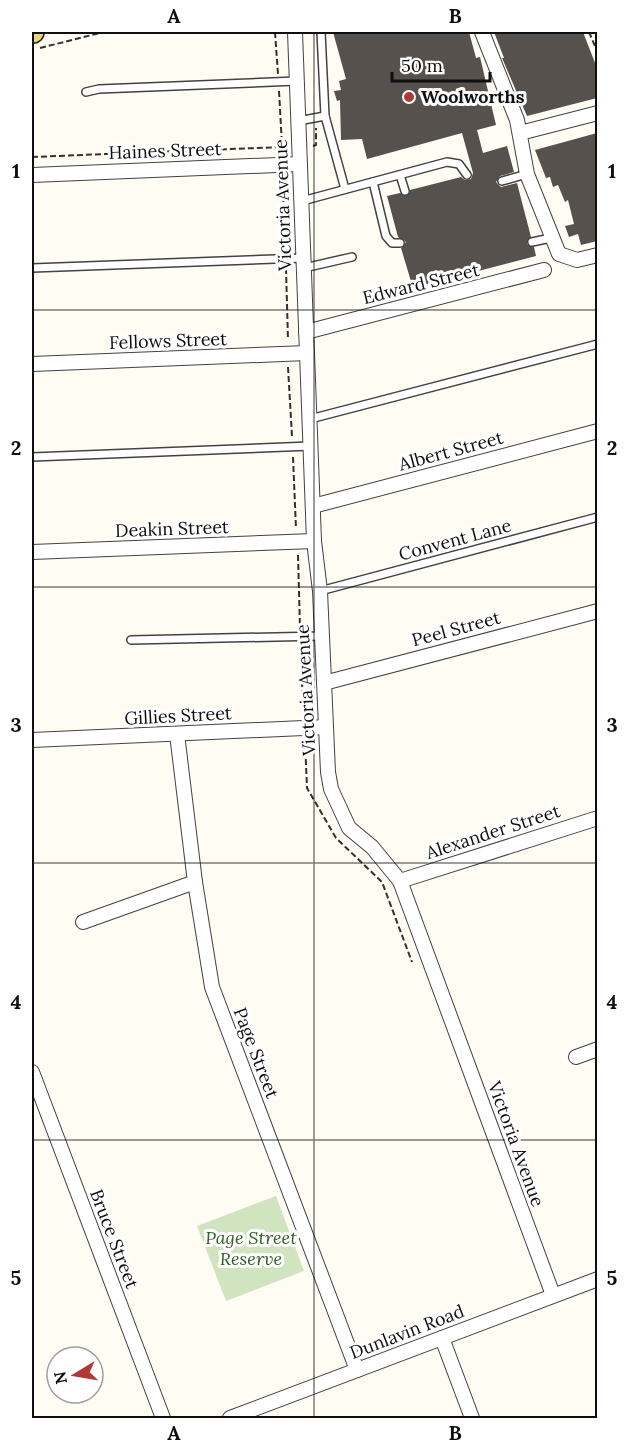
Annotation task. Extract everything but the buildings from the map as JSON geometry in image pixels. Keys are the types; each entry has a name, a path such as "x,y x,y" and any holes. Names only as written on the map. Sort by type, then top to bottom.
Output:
{"street":[{"name":"Victoria Avenue","path":"294,32 314,541 320,591 331,789 349,828 372,846 400,881 553,1295"},
{"path":"482,32 520,133 527,174 551,238 559,254 570,259 591,257"},
{"path":"520,133 597,113"},
{"name":"Haines Street","path":"32,175 300,164"},
{"name":"Edward Street","path":"306,332 544,270"},
{"name":"Fellows Street","path":"32,364 307,353"},
{"name":"Albert Street","path":"313,506 597,431"},
{"name":"Deakin Street","path":"32,552 314,541"},
{"name":"Peel Street","path":"324,683 597,610"},
{"name":"Gillies Street","path":"32,740 326,727"},
{"name":"Page Street","path":"177,734 195,882 212,987 357,1370"},
{"name":"Alexander Street","path":"400,881 597,818"},
{"path":"83,922 195,882"},
{"path":"576,1057 597,1049"},
{"name":"Bruce Street","path":"32,1072 163,1419"},
{"name":"Dunlavin Road","path":"230,1419 254,1414 357,1370 597,1279"},
{"path":"442,1338 472,1419"}],"lane":[{"path":"321,32 325,116 345,189"},
{"path":"86,92 99,89 297,81"},
{"path":"298,122 325,116"},
{"path":"302,201 453,162 464,169 467,175"},
{"path":"502,182 527,174"},
{"path":"400,175 405,191"},
{"path":"373,182 386,236 392,243 400,243"},
{"path":"532,242 551,238"},
{"path":"32,268 304,263 352,257"},
{"path":"310,418 597,344"},
{"path":"32,457 311,446"},
{"name":"Convent Lane","path":"320,591 597,517"},
{"path":"131,640 321,636"}],"path":[{"path":"32,51 104,32"},
{"path":"589,32 597,53"},
{"path":"32,157 282,147"}],"green space":[{"name":"Page Street Reserve","path":"276,1196 304,1271 226,1301 197,1226"}],"place":[{"name":"Woolworths","path":"409,97"}]}
